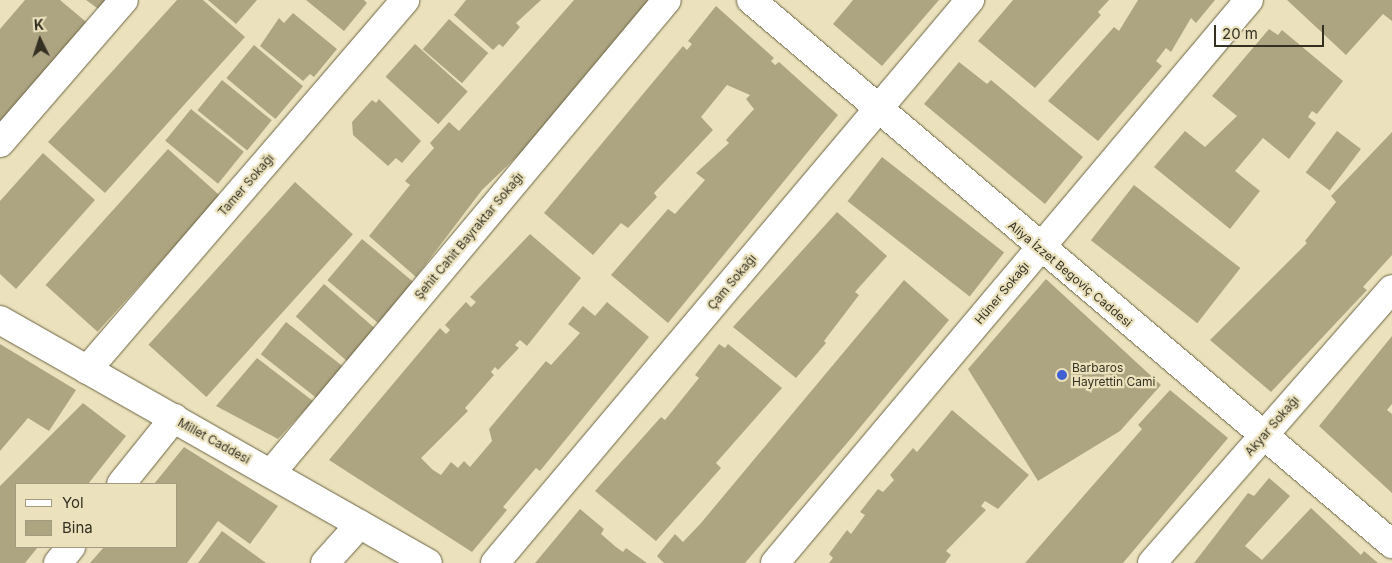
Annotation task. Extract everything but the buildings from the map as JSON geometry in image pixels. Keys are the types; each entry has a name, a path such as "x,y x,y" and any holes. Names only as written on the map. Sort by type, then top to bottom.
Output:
{"street":[{"path":"0,142 124,0"},
{"name":"Tamer Sokağı","path":"87,370 405,0"},
{"name":"Şehit Cahit Bayraktar Sokağı","path":"272,472 667,0"},
{"name":"Aliya İzzet Begoviç Caddesi","path":"751,0 1039,249 1264,434 1392,544"},
{"name":"Çam Sokağı","path":"494,563 970,0"},
{"name":"Hüner Sokağı","path":"775,563 1249,0"},
{"name":"Akyar Sokağı","path":"1152,563 1392,289"},
{"name":"Millet Caddesi","path":"0,320 272,472 428,563"},
{"path":"122,483 174,418"},
{"path":"325,563 360,524"},
{"path":"58,563 70,548"}],"place":[{"name":"Barbaros Hayrettin Cami","path":"1062,375"}]}
